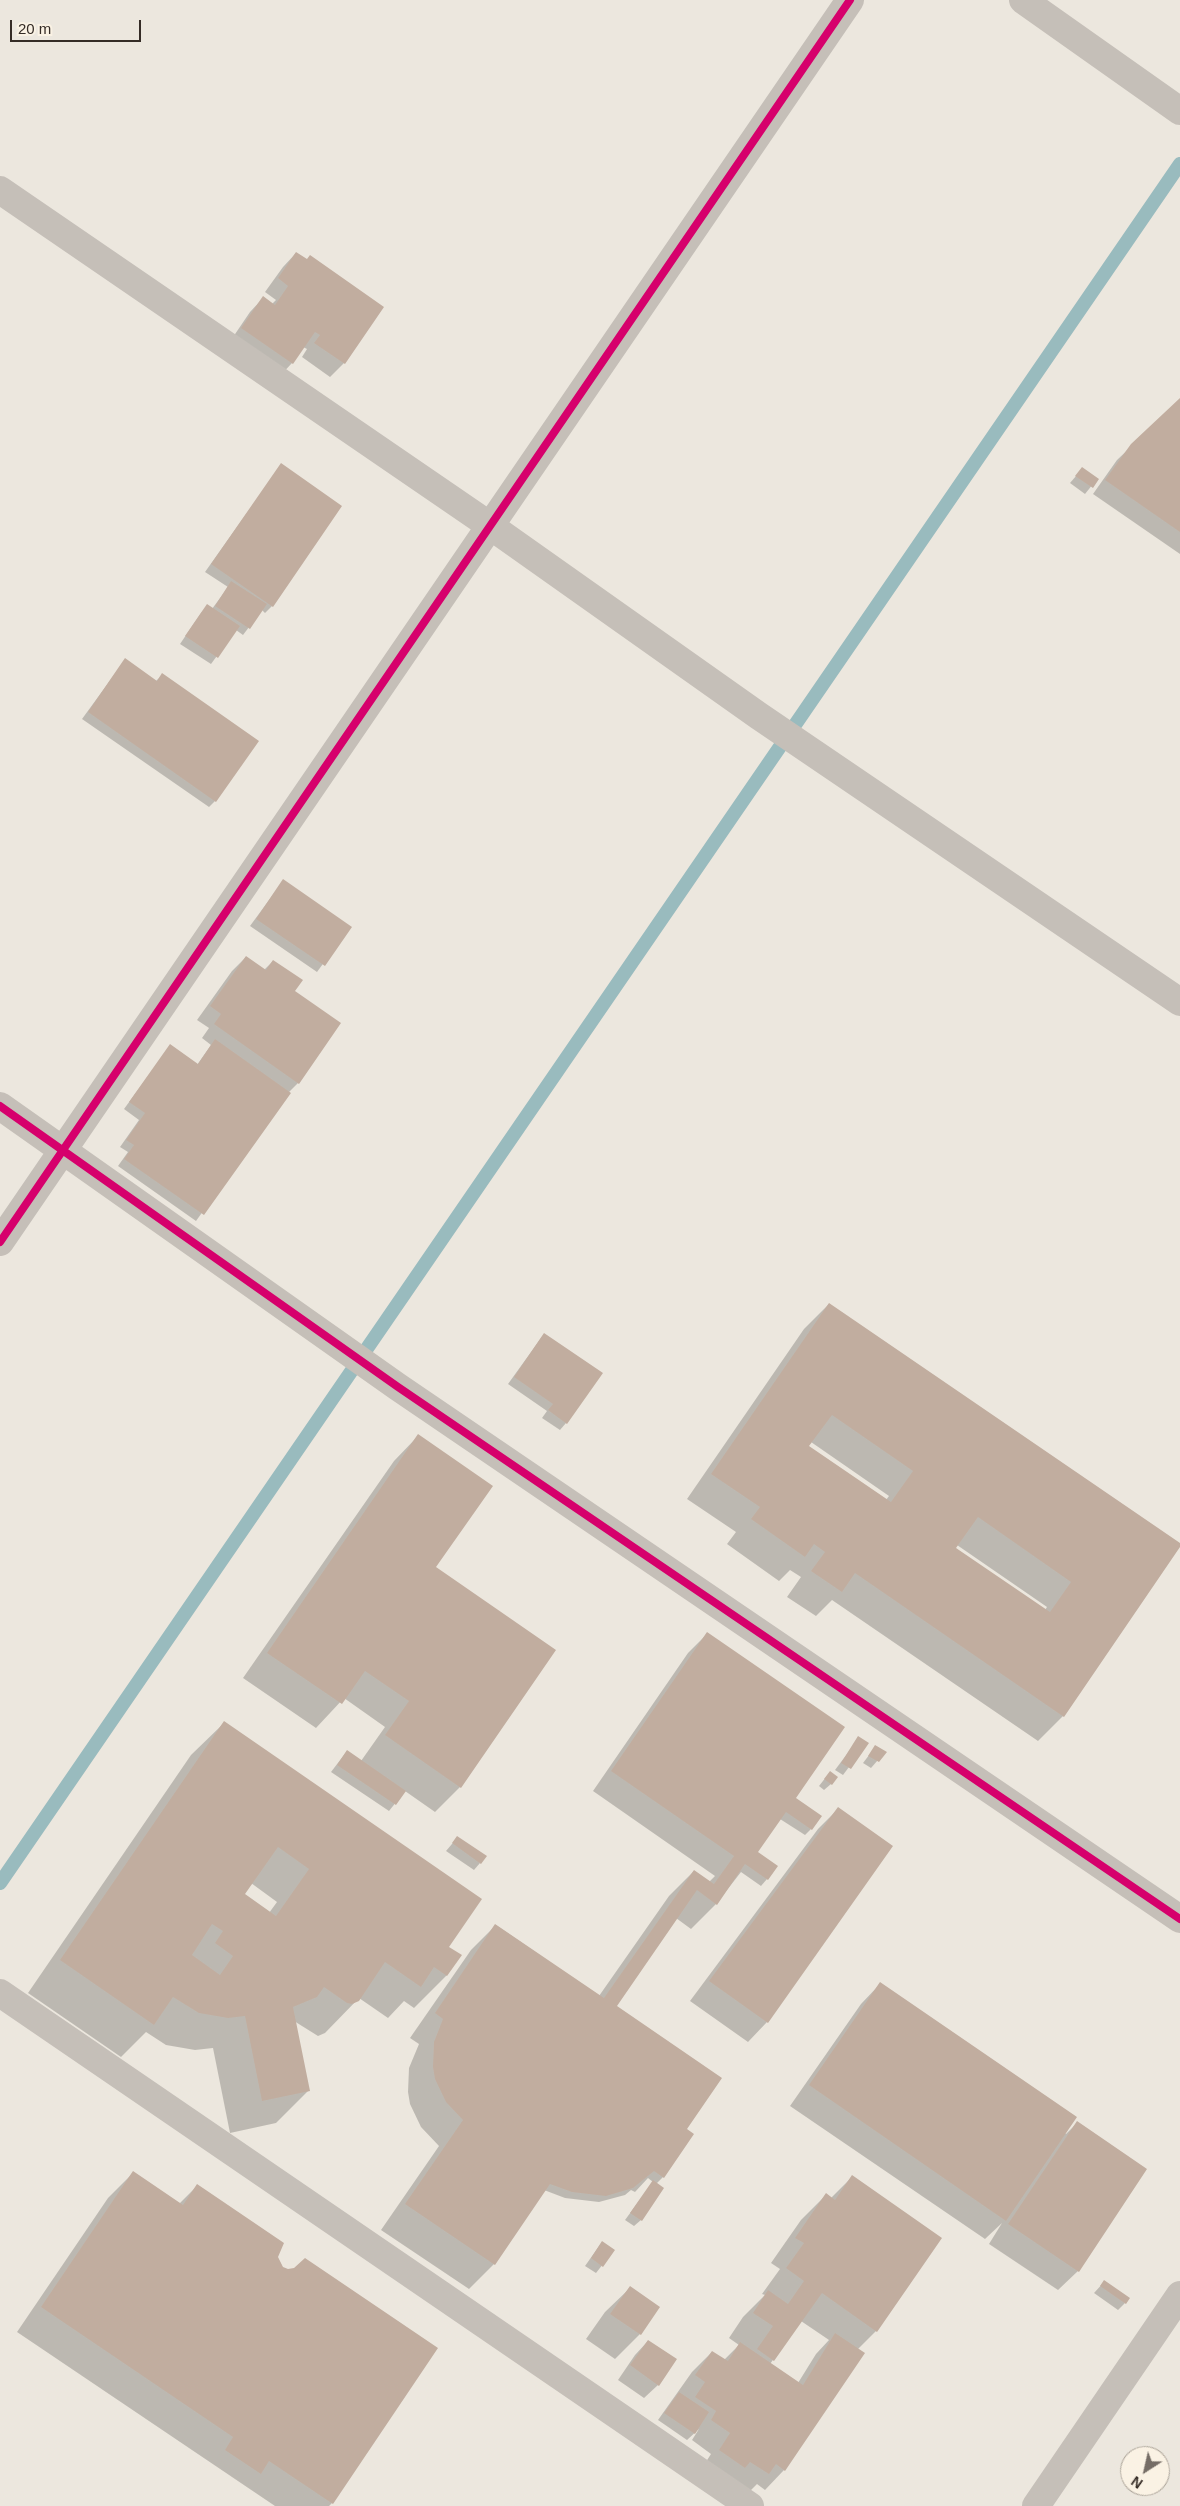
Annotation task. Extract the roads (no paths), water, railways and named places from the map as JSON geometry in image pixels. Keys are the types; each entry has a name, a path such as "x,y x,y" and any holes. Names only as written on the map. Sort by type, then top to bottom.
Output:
{"street":[{"path":"0,1242 850,0"},
{"path":"1023,0 1176,109"},
{"path":"0,190 489,525 760,716 1180,1002"},
{"path":"0,1106 398,1387 1180,1919"},
{"path":"0,1993 750,2506"},
{"path":"1036,2506 1180,2295"}],"waterway":[{"path":"0,1883 1180,164"}]}
